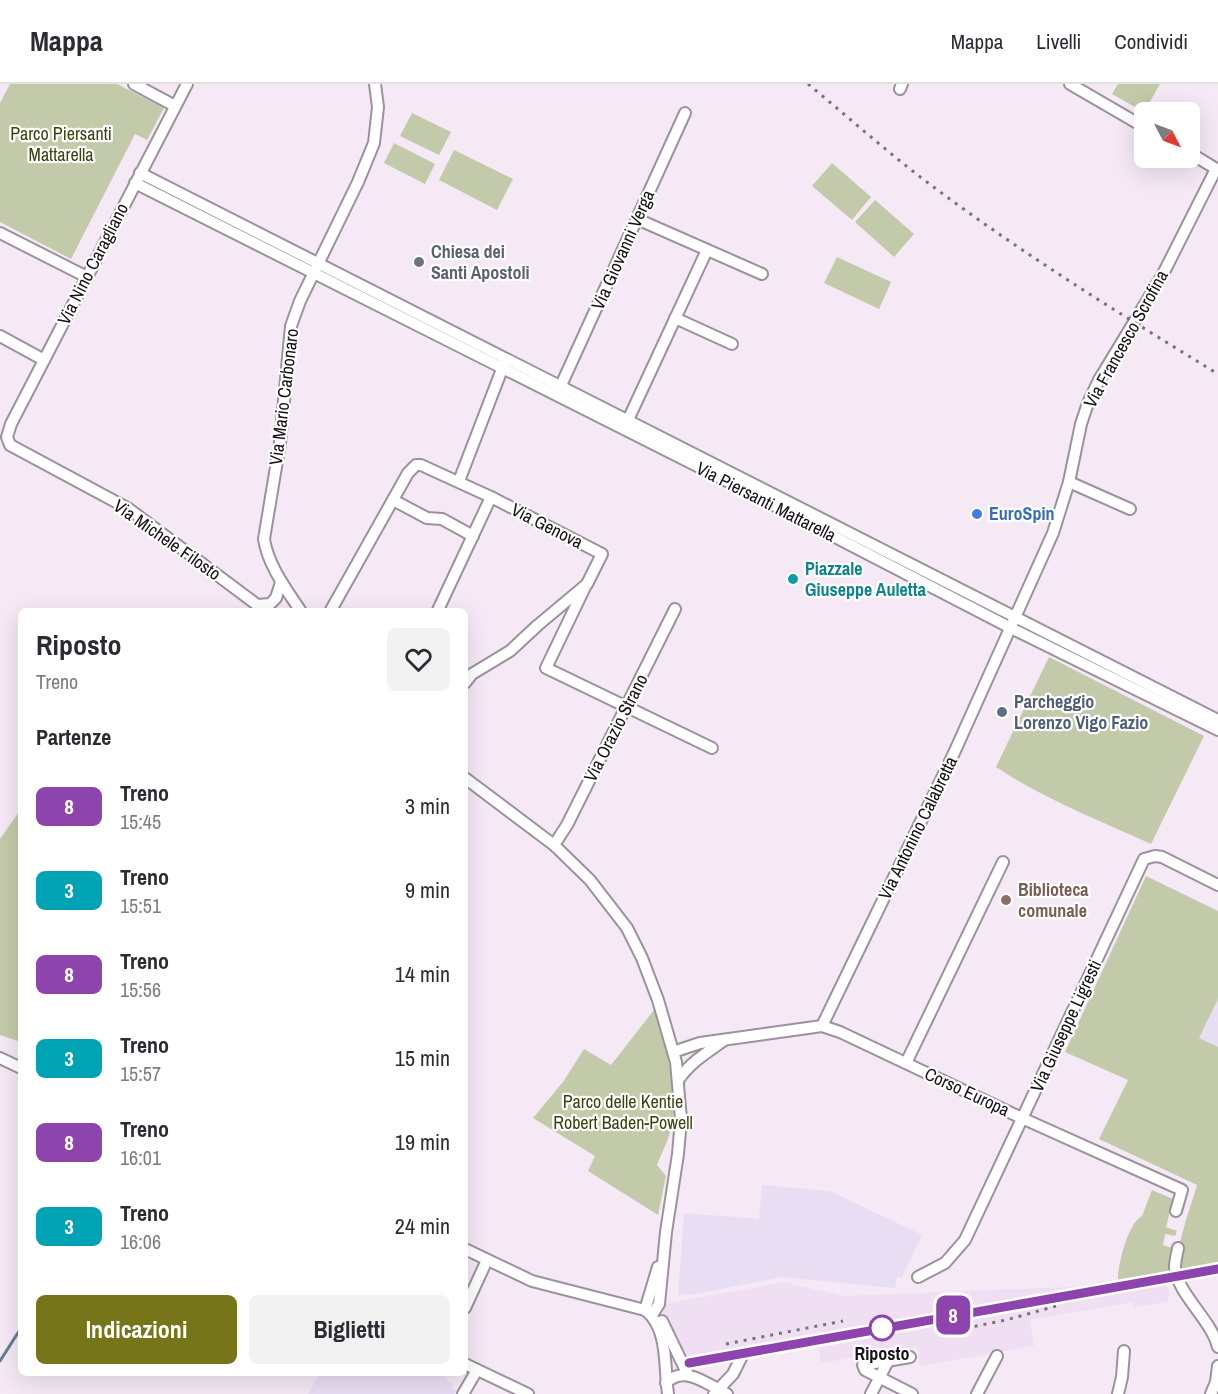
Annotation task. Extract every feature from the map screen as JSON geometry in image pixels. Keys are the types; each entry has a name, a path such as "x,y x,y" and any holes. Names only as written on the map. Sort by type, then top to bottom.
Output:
{"street":[{"path":"134,84 176,106"},
{"name":"Via Nino Caragliano","path":"10,446 7,437 8,430 187,84"},
{"name":"Via Mario Carbonaro","path":"299,608 281,582 266,550 265,525 280,443 291,326 300,301 358,182 374,142 378,107 375,84"},
{"path":"1071,84 1134,121"},
{"name":"Via Giovanni Verga","path":"558,392 685,113"},
{"path":"1200,159 1217,170"},
{"name":"Via Francesco Scrofina","path":"1016,617 1053,533 1069,482 1080,424 1088,403 1099,380 1162,276 1217,170"},
{"name":"Via Piersanti Mattarella","path":"138,178 558,392 602,420 1011,628 1218,730"},
{"path":"637,219 762,274"},
{"path":"0,233 87,277"},
{"path":"602,420 620,424 628,420 707,250"},
{"path":"675,318 732,344"},
{"path":"0,336 44,360"},
{"path":"459,481 504,364"},
{"name":"Via Piersanti Mattarella","path":"558,392 628,420 1218,720"},
{"name":"Via Michele Filosto","path":"10,446 129,508 261,608"},
{"name":"Via Genova","path":"393,500 408,473 416,465 421,465 491,496 602,554 587,584 510,651 472,674 468,679"},
{"path":"1069,482 1130,509"},
{"path":"439,608 491,496"},
{"path":"332,608 393,500 427,518 442,519 473,536"},
{"path":"261,608 276,598 281,582"},
{"path":"587,584 546,668 712,748"},
{"name":"Via Orazio Strano","path":"554,845 567,825 675,609"},
{"name":"Via Antonino Calabretta","path":"822,1026 954,753 1016,617"},
{"path":"468,780 554,845 590,880 627,928 642,958 658,1000 679,1079 681,1119 678,1154 653,1315 661,1333 667,1388"},
{"name":"Via Giuseppe Ligresti","path":"918,1277 945,1263 965,1240 1024,1119 1144,859 1150,856 1162,857 1218,885"},
{"path":"906,1063 1003,862"},
{"name":"Corso Europa","path":"673,1052 700,1043 822,1026 840,1032 1024,1119 1182,1190 1176,1211"},
{"path":"679,1079 686,1069 723,1041"},
{"path":"0,1059 18,1067"},
{"path":"653,1315 659,1304 666,1232"},
{"path":"1178,1248 1175,1268 1180,1282 1210,1328 1218,1347"},
{"path":"468,1250 532,1281 653,1315 688,1374 719,1392 733,1374 742,1356"},
{"path":"468,1301 487,1260"},
{"path":"1118,1394 1124,1351"},
{"path":"977,1394 997,1356"},
{"path":"910,1357 863,1365 865,1370 912,1394"},
{"path":"872,1394 888,1361"},
{"path":"468,1366 528,1394"},
{"path":"1211,1394 1216,1382 1218,1366"},
{"path":"463,1394 477,1370"},
{"path":"667,1388 679,1375 688,1374"}],"shaded area":[{"path":"1218,999 1218,1047 1199,1038"},
{"path":"762,1185 830,1191 922,1235 902,1277 897,1277 895,1288 782,1277 695,1294 678,1295 684,1213 759,1219"},
{"path":"1161,1276 1162,1282 1165,1281 1170,1293 1167,1302 1134,1307 1133,1302 1030,1320 1034,1346 920,1366 917,1347 821,1363 817,1342 687,1367 664,1312 664,1304 784,1282 843,1296 1096,1286"},
{"path":"318,1376 445,1376 456,1391 454,1394 308,1394"}],"green space":[{"name":"Parco Piersanti Mattarella","path":"10,84 117,84 164,108 147,140 135,134 71,259 0,222 0,103"},
{"path":"1118,84 1160,84 1150,102 1134,102 1134,106 1112,94"},
{"path":"412,113 451,132 439,155 400,136"},
{"path":"394,143 435,164 425,184 384,163"},
{"path":"454,150 513,179 497,210 439,180"},
{"path":"832,163 871,197 852,220 812,186"},
{"path":"875,200 914,234 894,257 855,222"},
{"path":"837,257 891,282 879,309 824,283"},
{"path":"1049,657 1204,736 1151,844 1052,799 996,767"},
{"path":"18,813 18,1041 0,1035 0,839"},
{"path":"1146,876 1218,911 1218,999 1199,1038 1218,1047 1218,1264 1179,1273 1180,1241 1197,1185 1099,1139 1128,1080 1065,1052"},
{"name":"Parco delle Kentie Robert Baden-Powell","path":"654,1010 670,1067 674,1096 672,1125 657,1165 666,1176 658,1215 588,1171 595,1156 533,1118 563,1082 584,1049 611,1065"},
{"path":"1152,1190 1173,1199 1166,1227 1177,1231 1175,1236 1165,1234 1163,1245 1172,1248 1168,1275 1118,1282 1121,1256 1128,1236 1132,1227 1142,1216"}],"waterway":[{"path":"0,1361 18,1333"}],"railway":[{"path":"808,84 908,168 976,218 1079,287 1218,374"},
{"path":"689,1363 1218,1269"},
{"path":"957,1330 1006,1320 1056,1306"},
{"path":"726,1344 843,1321"}],"train":[{"name":"8","path":"689,1363 1218,1269"}],"place":[{"name":"Chiesa dei Santi Apostoli","path":"419,262"},
{"name":"EuroSpin","path":"977,514"},
{"name":"Piazzale Giuseppe Auletta","path":"793,579"},
{"name":"Parcheggio Lorenzo Vigo Fazio","path":"1002,712"},
{"name":"Biblioteca comunale","path":"1006,900"},
{"name":"Riposto","path":"882,1328"}]}
